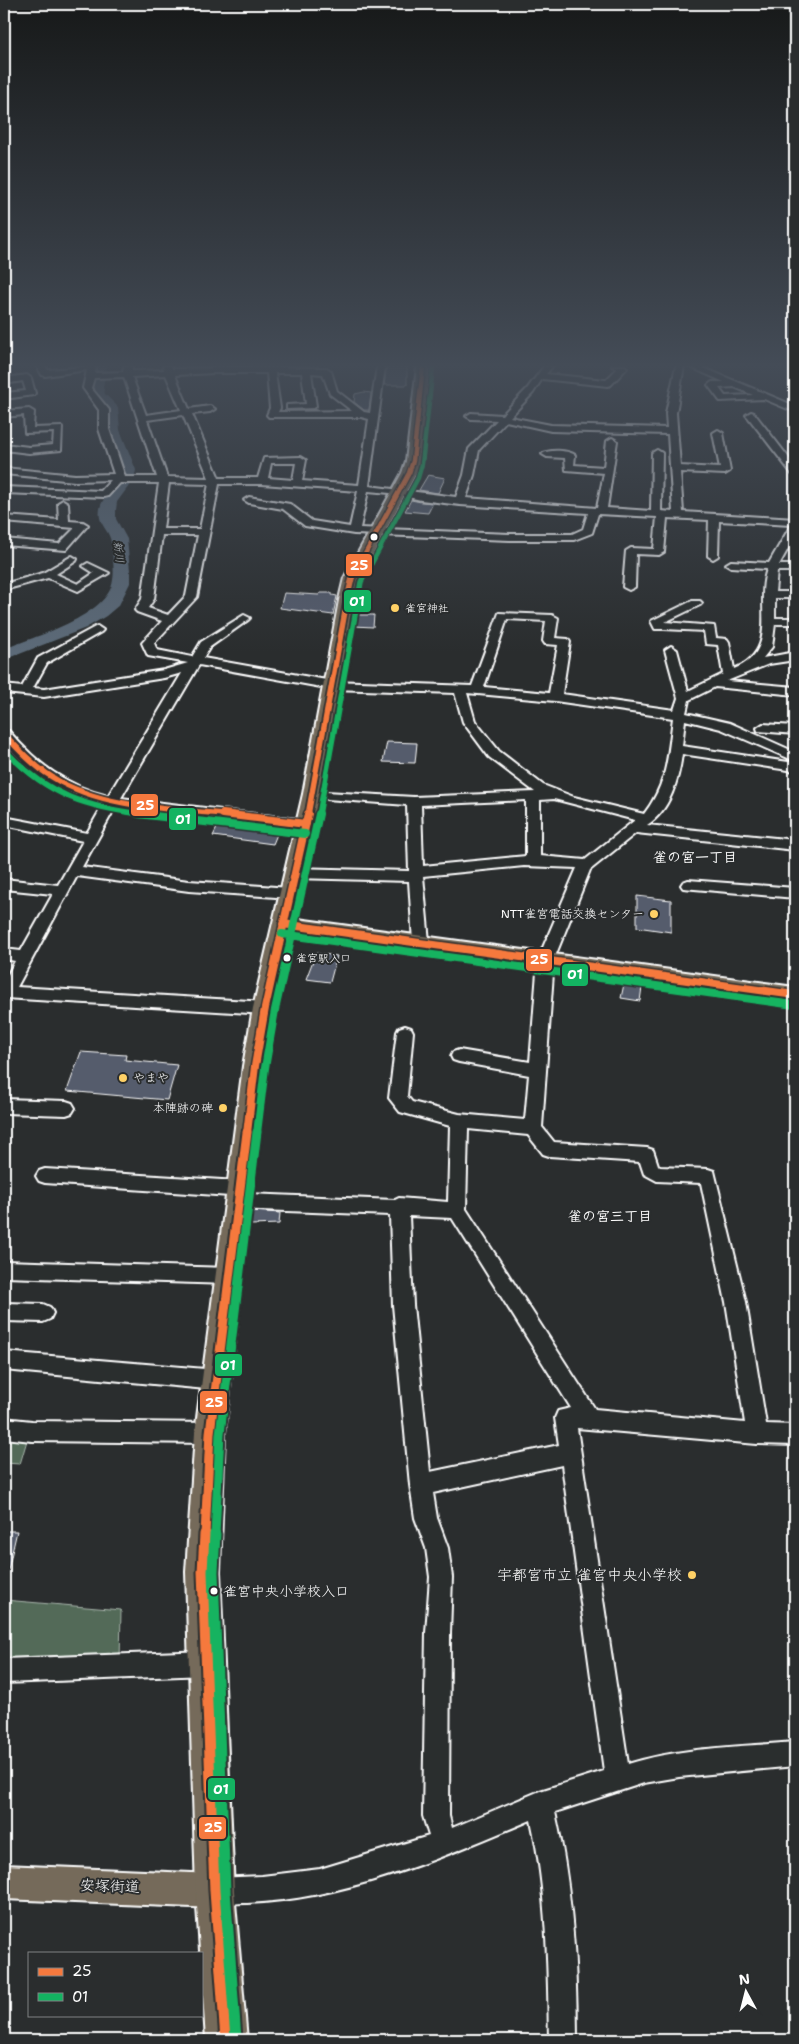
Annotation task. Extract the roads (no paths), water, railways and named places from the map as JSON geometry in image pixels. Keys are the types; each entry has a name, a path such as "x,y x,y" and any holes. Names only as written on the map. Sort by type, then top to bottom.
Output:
{"highway":[{"path":"226,2040 215,1891 203,1572 210,1433 237,1195 265,1008 313,794 350,584 376,533 400,493 412,461"}],"main road":[{"path":"283,924 795,995"},
{"name":"安塚街道","path":"4,1882 215,1891"}],"street":[{"path":"116,461 122,480"},
{"path":"157,461 164,482 148,599 141,610 171,620"},
{"path":"208,461 216,480 191,597 148,643 152,653 194,664 332,685 460,689 555,697 679,715 725,726 795,757"},
{"path":"262,481 267,461"},
{"path":"297,483 301,461"},
{"path":"354,531 368,461"},
{"path":"460,502 472,461"},
{"path":"570,461 569,468 609,470"},
{"path":"249,500 286,506 309,524 354,531 574,536 588,531 598,510 610,461"},
{"path":"630,587 631,550 659,552 657,461"},
{"path":"674,461 678,515"},
{"path":"675,469 725,471 723,461"},
{"path":"787,461 795,472"},
{"path":"4,471 75,478 164,482 262,481 364,487 460,502 795,522"},
{"path":"4,490 104,494 122,480"},
{"path":"63,504 64,524"},
{"path":"713,556 714,517"},
{"path":"4,520 83,525 62,548 4,542"},
{"path":"752,664 766,647 769,633 769,578 795,527"},
{"path":"157,532 205,532"},
{"path":"4,587 48,574 72,559"},
{"path":"731,564 795,568"},
{"path":"48,574 78,588 88,583 91,578 103,573 88,566"},
{"path":"769,595 795,595"},
{"path":"696,603 656,621 658,629 710,628 710,641 723,642 729,675"},
{"path":"476,691 503,615 552,618 550,641 564,642 555,697"},
{"path":"244,618 205,645 112,801 5,992 265,1008"},
{"path":"769,621 795,621"},
{"path":"25,692 42,661 97,630"},
{"path":"671,650 684,698 679,715 677,749 673,770 662,800 647,819 584,868 546,959 533,1128 549,1149 648,1156 650,1169 657,1174 708,1176 736,1302 757,1434"},
{"path":"684,698 752,664 770,659 795,656"},
{"path":"4,689 44,693 164,674 194,664"},
{"path":"712,684 795,691"},
{"path":"460,689 470,722 494,754 538,788 554,795 647,819"},
{"path":"763,728 795,730"},
{"path":"4,734 8,749 58,783 86,795 112,801 306,824"},
{"path":"677,749 795,767"},
{"path":"313,794 414,800 554,795"},
{"path":"533,796 533,861"},
{"path":"414,800 416,874 421,942"},
{"path":"4,821 92,838"},
{"path":"633,828 795,845"},
{"path":"73,871 188,886 292,883 416,874 533,861 566,860 588,864"},
{"path":"4,884 63,890"},
{"path":"688,886 795,893"},
{"path":"4,954 26,957"},
{"path":"405,1032 398,1098 406,1106 459,1121 533,1128"},
{"path":"459,1056 538,1070"},
{"path":"4,1106 66,1108"},
{"path":"459,1121 457,1210 589,1418"},
{"path":"45,1176 237,1195 457,1210"},
{"path":"399,1206 403,1306 421,1485 426,1518 437,1548 440,1576 436,1816 444,1844"},
{"path":"4,1269 229,1276"},
{"path":"4,1312 42,1313"},
{"path":"4,1361 217,1380"},
{"path":"618,1779 572,1453 564,1418 589,1418 757,1434 795,1435"},
{"path":"4,1428 32,1431 210,1433"},
{"path":"421,1485 572,1453"},
{"path":"4,1670 206,1663"},
{"path":"215,1891 262,1889 320,1882 444,1844 540,1804 644,1771 679,1765 795,1754"},
{"path":"540,1804 546,1827 561,1940 563,2040"}],"waterway":[{"name":"新川","path":"4,655 80,624 100,612 113,601 122,581 119,539 108,519 108,510 109,502 126,479 128,470 125,461"}],"place":[{"name":"雀宮神社","path":"395,608"},
{"name":"NTT雀宮電話交換センター","path":"654,914"},
{"name":"雀宮駅入口","path":"287,958"},
{"name":"やまや","path":"123,1078"},
{"name":"本陣跡の碑","path":"223,1108"},
{"name":"宇都宮市立 雀宮中央小学校","path":"692,1575"},
{"name":"雀宮中央小学校入口","path":"214,1591"}],"district":[{"name":"雀の宮一丁目","path":"695,857"},
{"name":"雀の宮三丁目","path":"610,1216"}]}
